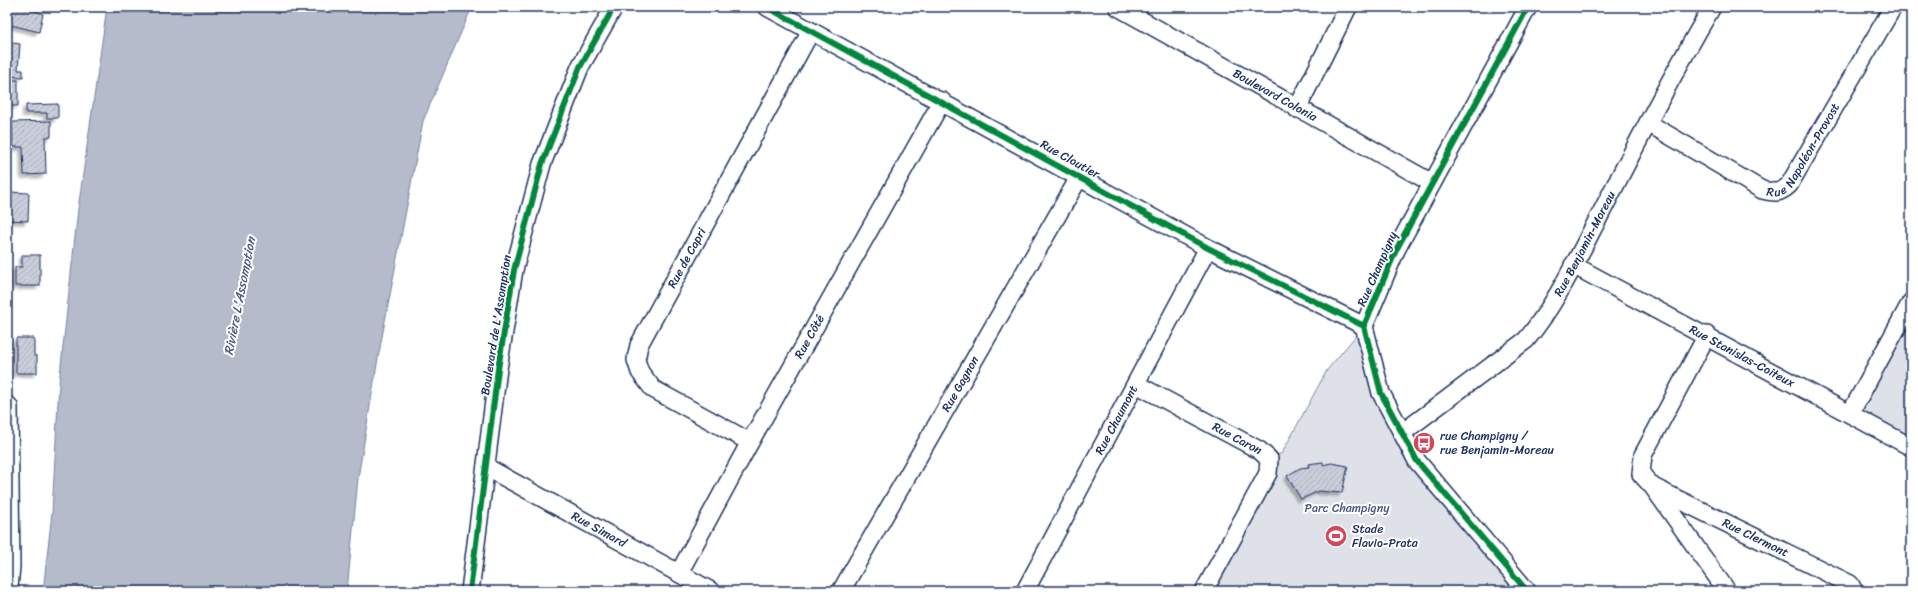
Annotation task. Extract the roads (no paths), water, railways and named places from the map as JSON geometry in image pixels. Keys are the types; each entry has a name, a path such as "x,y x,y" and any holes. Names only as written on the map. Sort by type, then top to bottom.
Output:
{"main road":[{"path":"7,407 7,588"}],"street":[{"name":"Boulevard de L'Assomption","path":"470,591 498,369 514,270 542,164 580,67 614,7"},
{"name":"Rue Cloutier","path":"767,7 1080,176 1208,248 1364,326"},
{"path":"1297,109 1348,7"},
{"name":"Rue Champigny","path":"1527,591 1417,461 1381,393 1364,326 1396,250 1528,7"},
{"name":"Rue Benjamin-Moreau","path":"1402,433 1526,340 1541,322 1574,265 1648,123 1712,7"},
{"name":"Rue Napoléon-Provost","path":"1648,123 1762,190 1781,192 1789,185 1894,7"},
{"name":"Boulevard Colonia","path":"1130,10 1297,109 1432,183"},
{"name":"Rue de Capri","path":"750,442 653,388 640,372 636,360 639,345 811,31"},
{"name":"Rue Côté","path":"679,573 750,442 942,102"},
{"name":"Rue Gagnon","path":"841,591 1080,176"},
{"name":"Rue Chaumont","path":"1025,591 1208,248"},
{"name":"Rue Stanislas-Coiteux","path":"1574,265 1911,447"},
{"path":"1850,414 1911,302"},
{"name":"Rue Clermont","path":"1707,336 1644,455 1641,474 1653,487 1727,591"},
{"name":"Rue Caron","path":"1136,384 1259,450 1269,459 1268,473 1204,591"},
{"name":"Rue Simard","path":"486,467 711,591"},
{"name":"Rue Clermont","path":"1653,487 1850,584 1854,591"}],"water":[{"name":"Rivière L'Assomption","path":"107,7 472,7 423,121 378,358 358,478 347,591 43,591 52,513 59,384 78,209"}],"place":[{"name":"rue Champigny / rue Benjamin-Moreau","path":"1424,443"},
{"name":"Stade Flavio-Prata","path":"1336,536"}],"park label":[{"name":"Parc Champigny","path":"1347,508"}]}
